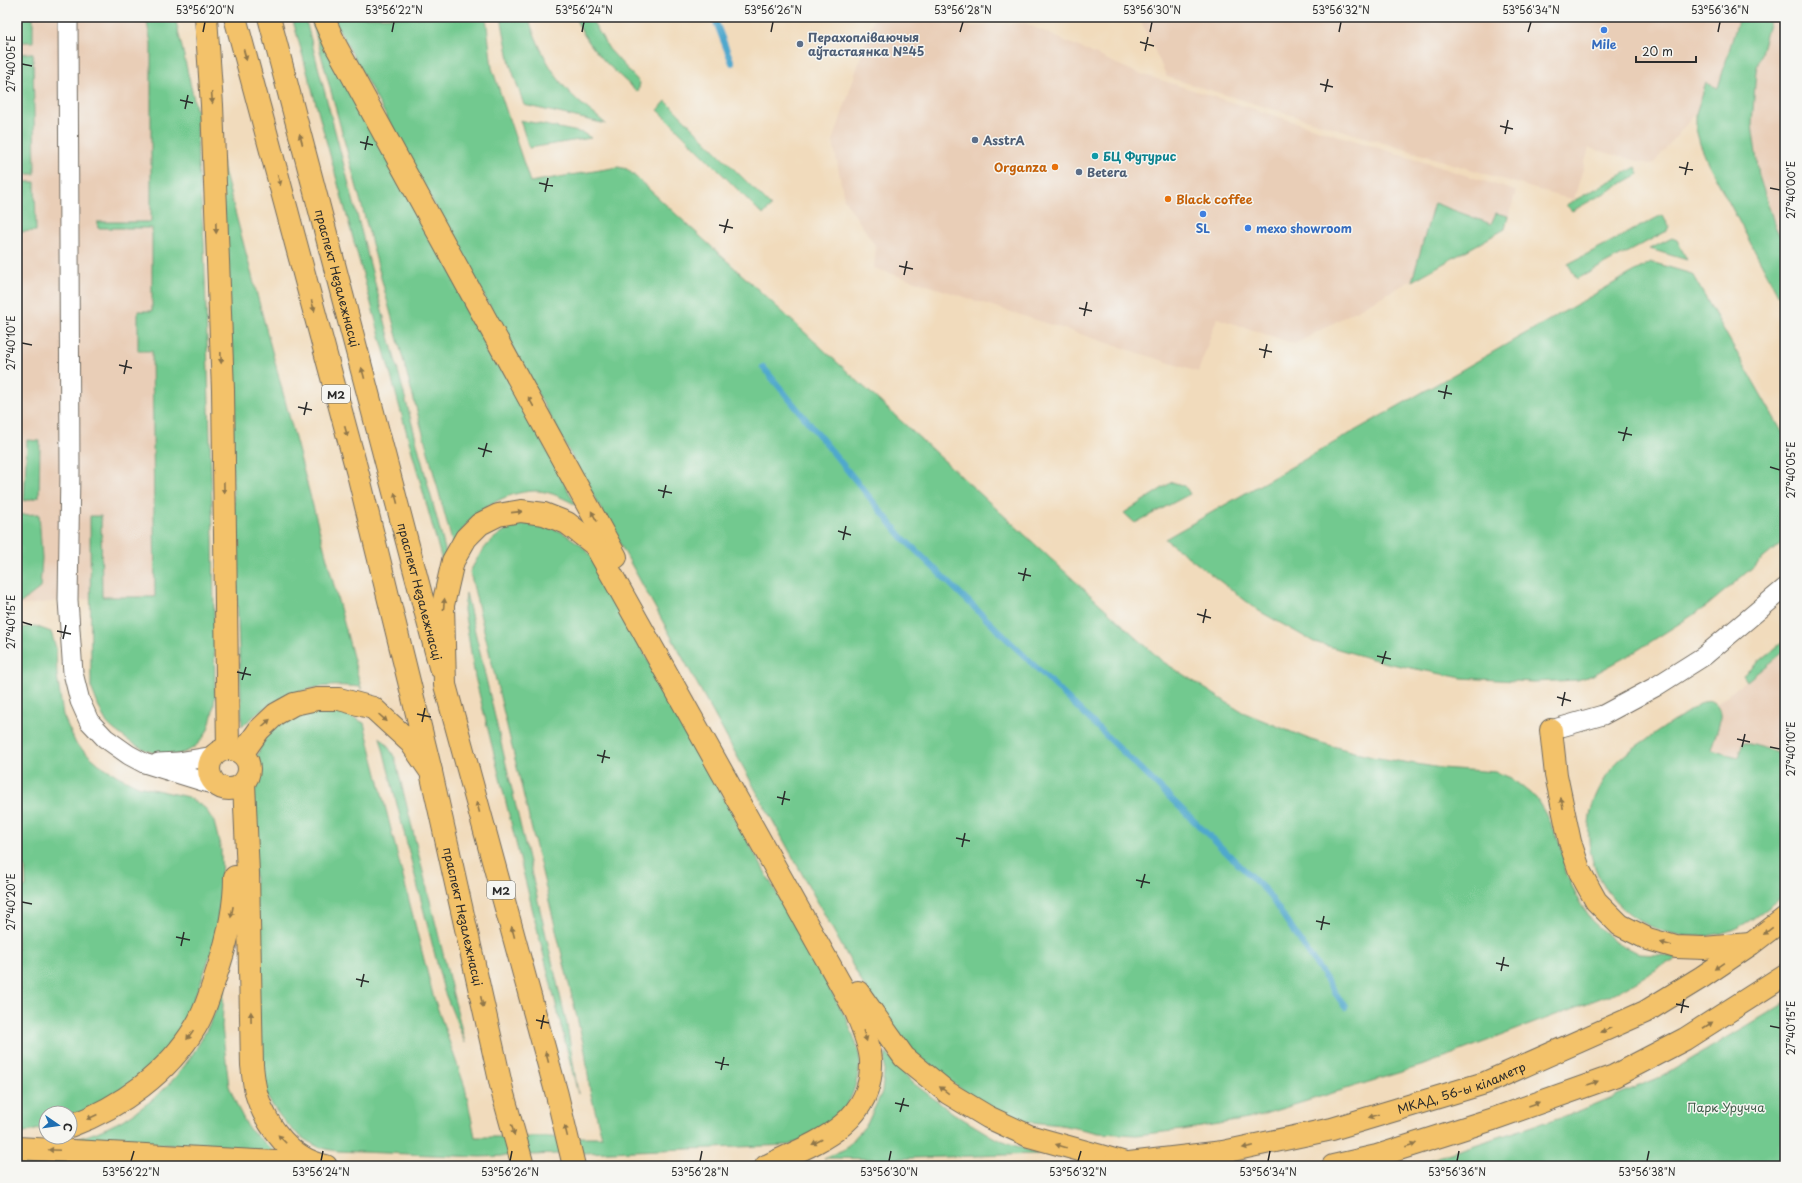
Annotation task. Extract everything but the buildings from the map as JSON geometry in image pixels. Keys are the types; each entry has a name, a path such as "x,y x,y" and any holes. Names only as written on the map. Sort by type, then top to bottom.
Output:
{"main road":[{"path":"206,17 212,105 223,390 228,753"},
{"name":"праспект Незалежнасці","path":"235,17 359,478 431,772 503,1094 523,1166"},
{"name":"праспект Незалежнасці","path":"269,17 445,685 557,1095 574,1166"},
{"path":"322,17 718,744 861,998 904,1057 948,1093 988,1117 1029,1136 1126,1163"},
{"path":"445,685 443,605 453,561 466,538 480,524 498,515 521,511 544,514 567,523 595,545 856,1012 866,1038 872,1064 868,1090 859,1110 843,1126 819,1141 766,1166"},
{"path":"229,786 210,778 208,770 209,762 228,753 259,730 276,714 294,704 317,699 339,699 373,708 411,743 431,772"},
{"path":"1551,730 1556,775 1570,842 1580,872 1596,901 1620,925 1648,939 1676,947 1704,948 1751,944"},
{"path":"228,753 247,761 249,768 248,776 229,786"},
{"path":"78,1123 93,1118 128,1097 155,1076 179,1051 197,1025 210,992 225,946 235,894 234,842 229,786"},
{"path":"229,786 252,1065 257,1095 266,1120 279,1137 293,1150 321,1165"},
{"name":"МКАД, 56-ы кіламетр","path":"1103,1166 1223,1152 1332,1129 1485,1082 1644,1012 1702,978 1785,918"},
{"path":"1333,1166 1377,1156 1493,1119 1614,1076 1685,1039 1785,975"},
{"path":"17,1141 38,1136"},
{"path":"17,1148 321,1165"}],"street":[{"path":"68,17 70,477 68,600 74,673 80,701 89,721 105,738 129,756 144,763 229,786"},
{"path":"1551,730 1603,715 1655,687 1704,656 1785,588"},
{"path":"144,763 178,762 228,753"}],"shaded area":[{"path":"17,17 146,17 151,43 155,597 68,600 17,606"},
{"path":"874,17 943,17 971,26 1025,23 1135,72 1516,191 1505,229 1295,344 1217,318 1198,372 874,268 876,247 844,199 833,141"},
{"path":"1139,17 1739,17 1718,88 1706,83 1696,113 1652,165 1589,148 1574,199 1558,196 1167,77"},
{"path":"1770,17 1785,17 1785,246 1775,226 1759,176 1752,124 1756,71"},
{"path":"1785,650 1785,738 1782,739 1778,752 1743,742 1738,757 1711,750 1721,716 1720,709 1716,704"}],"green space":[{"path":"17,17 33,17 33,42 17,42"},
{"path":"146,17 175,17 197,113 198,164 204,242 213,537 215,697 210,724 206,734 194,747 185,752 174,755 152,752 141,748 114,730 107,723 100,710 91,687 90,516 101,516 102,597 155,597 152,351 138,351 138,311 152,311 152,228 98,228 97,222 151,222 151,43"},
{"path":"292,17 305,17 447,557 444,568"},
{"path":"311,17 315,17 576,505 558,496 538,491 528,491 509,496 490,505 474,517 465,526 453,545"},
{"path":"332,17 486,17 492,68 530,182 618,167 627,169 1162,661 1240,711 1311,740 1372,757 1441,768 1496,772 1511,778 1536,798 1545,813 1561,846 1566,872 1578,900 1592,921 1614,941 1639,954 1680,956 1619,991 1421,1066 1248,1119 1182,1130 1136,1135 1099,1133 1061,1125 1010,1120 950,1082 916,1054 894,1032 870,997 583,477"},
{"path":"501,17 528,17 540,48 557,77 575,98 606,124 524,105 510,64"},
{"path":"575,17 590,17 609,49 640,83 638,92 594,49 580,29"},
{"path":"1739,17 1771,17 1756,71 1752,124 1759,176 1775,226 1785,246 1785,308 1708,163 1700,144 1696,129 1696,113 1706,83 1718,88"},
{"path":"33,53 35,174 17,174 17,54"},
{"path":"666,101 771,206 763,215 658,110"},
{"path":"520,120 583,133 591,138 529,148"},
{"path":"220,155 362,691 360,687 324,686 302,691 280,699 269,705 258,712 242,726"},
{"path":"1636,167 1639,174 1572,211 1566,205"},
{"path":"17,182 35,182 36,231 17,232"},
{"path":"1434,203 1491,224 1496,213 1508,216 1505,229 1412,281"},
{"path":"1662,215 1669,226 1667,231 1577,279 1568,264"},
{"path":"1672,238 1677,240 1687,260 1650,249"},
{"path":"1651,262 1692,274 1785,437 1785,540 1707,606 1633,653 1593,675 1578,680 1533,682 1462,678 1386,663 1314,642 1259,611 1165,539"},
{"path":"17,361 21,361 17,501"},
{"path":"27,440 40,441 39,497 24,501"},
{"path":"1172,482 1185,486 1190,494 1135,523 1124,513"},
{"path":"39,514 42,558 40,588 17,606 17,515"},
{"path":"521,521 543,524 562,532 580,544 597,562 652,668 847,1020 857,1045 860,1063 853,1093 841,1114 833,1121 814,1133 790,1145 480,1157 337,1151 319,1147 300,1136 284,1121 271,1104 261,1085 256,976 253,766 265,738 280,724 289,719 311,712 332,711 347,715 364,723 433,995 465,1087 475,1137 602,1137 590,1091 585,1051 470,572 480,554 497,536"},
{"path":"466,593 567,1025 578,1094 475,677 464,610"},
{"path":"35,626 51,632 56,648 57,675 63,715 76,744 99,764 138,786 188,797 205,808 214,822 221,850 222,887 214,944 200,985 181,1026 163,1055 113,1097 78,1115 78,1105 38,1105 38,1129 17,1135 17,889 26,887 25,866 17,866 17,628"},
{"path":"1785,640 1785,650 1747,681 1743,675"},
{"path":"1711,701 1717,706 1720,717 1711,750 1738,757 1743,742 1778,752 1782,739 1785,738 1785,894 1753,918 1736,928 1718,934 1691,936 1665,932 1641,921 1621,906 1605,887 1594,864 1589,838 1591,811 1594,800 1603,783 1612,768 1621,758 1636,746 1703,702"},
{"path":"380,737 386,743 395,758 465,1043 444,991"},
{"path":"224,987 222,1027 229,1086 249,1129 275,1152 78,1139 118,1123 154,1099 169,1084 196,1049 212,1019"},
{"name":"Парк Уручча","path":"1785,1003 1785,1166 1410,1166 1579,1111 1663,1076"},
{"path":"886,1053 913,1083 953,1113 993,1137 1038,1154 882,1159 824,1158 845,1149 867,1124 882,1092"},
{"path":"17,1156 139,1166 17,1166"}],"waterway":[{"path":"714,17 732,63"},
{"path":"763,367 902,537 1267,892 1345,1007"}],"place":[{"name":"Mile","path":"1604,30"},
{"name":"Перахопліваючыя аўтастаянка №45","path":"800,44"},
{"name":"AsstrA","path":"975,140"},
{"name":"БЦ Футурис","path":"1095,156"},
{"name":"Organza","path":"1055,167"},
{"name":"Betera","path":"1079,172"},
{"name":"Black coffee","path":"1168,199"},
{"name":"SL","path":"1203,214"},
{"name":"mexo showroom","path":"1248,228"}]}
